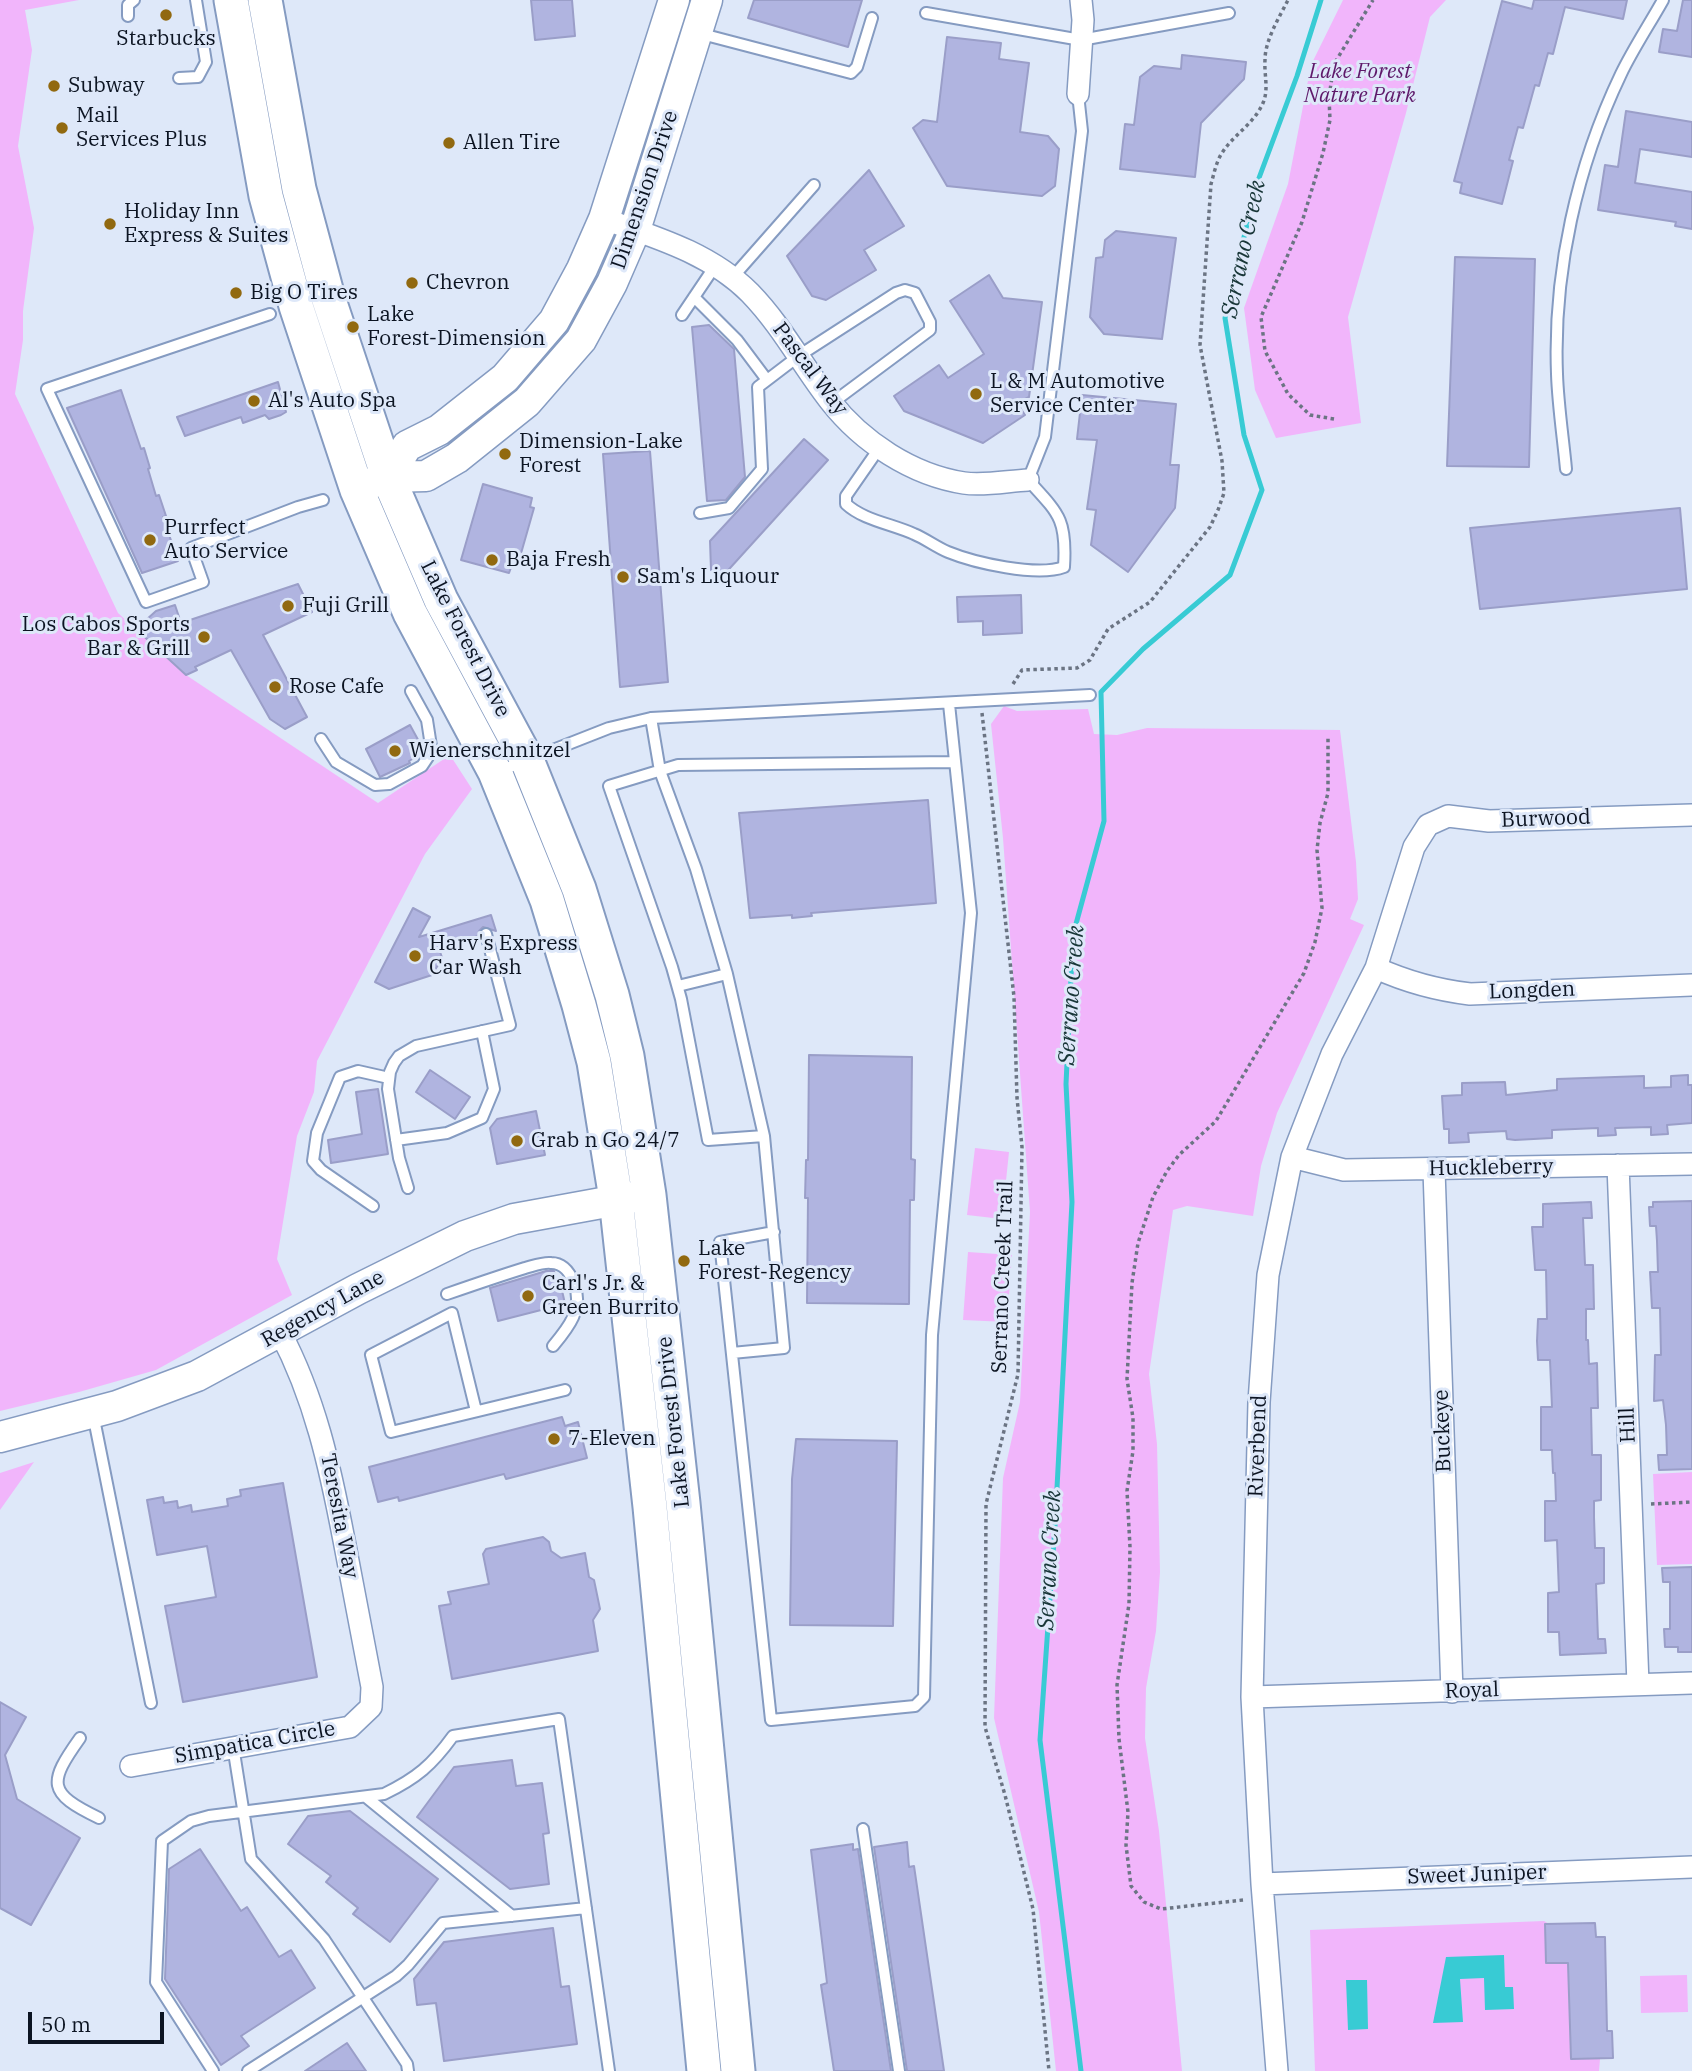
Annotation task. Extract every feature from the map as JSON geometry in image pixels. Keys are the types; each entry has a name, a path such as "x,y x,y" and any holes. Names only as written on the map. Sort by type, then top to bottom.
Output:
{"main road":[{"name":"Lake Forest Drive","path":"231,0 266,196 296,306 357,490 410,612 495,772 547,900 594,1062 616,1199 650,1507 704,2071"},
{"name":"Lake Forest Drive","path":"265,0 299,189 328,297 388,477 441,600 527,760 579,889 612,995 627,1056 649,1195 683,1503 738,2071"},
{"name":"Dimension Drive","path":"388,477 407,446 439,430 516,368 554,321 582,269 604,219 674,0"},
{"name":"Dimension Drive","path":"357,490 388,477 426,476 457,458 527,402 581,340 612,283 635,230 707,0"},
{"name":"Regency Lane","path":"0,1437 93,1414 197,1377 369,1283 465,1236 514,1219 649,1195"}],"street":[{"path":"1078,94 1083,20 1081,0"},
{"name":"Pascal Way","path":"604,219 679,246 723,272 749,292 781,328 832,403 857,429 892,456 924,472 965,483 1028,480"},
{"name":"Burwood","path":"1414,847 1428,825 1448,816 1489,821 1692,815"},
{"name":"Riverbend","path":"1276,2071 1262,1891 1252,1697 1259,1402 1268,1275 1292,1157 1332,1054 1376,968 1414,847"},
{"name":"Longden","path":"1376,968 1406,982 1436,990 1470,993 1692,985"},
{"name":"Huckleberry","path":"1292,1157 1344,1170 1692,1164"},
{"name":"Hill","path":"1618,1165 1639,1684"},
{"name":"Buckeye","path":"1434,1170 1452,1692"},
{"name":"Teresita Way","path":"280,1332 311,1399 328,1457 372,1686 371,1707"},
{"name":"Royal","path":"1252,1697 1692,1682"},
{"name":"Simpatica Circle","path":"131,1766 350,1727 371,1707"},
{"name":"Sweet Juniper","path":"1262,1891 1692,1867"}],"lane":[{"path":"128,16 128,5 134,0"},
{"path":"179,78 198,77 206,62 196,0"},
{"path":"1566,469 1557,373 1558,317 1568,237 1598,128 1622,72 1663,0"},
{"path":"926,13 1082,40 1229,13"},
{"path":"697,32 851,73 857,67 872,18"},
{"path":"880,447 846,496 846,503 854,511 916,535 947,552 994,566 1053,571 1064,567 1065,539 1058,512 1028,480 1045,438 1082,131 1078,94"},
{"path":"681,315 694,297 814,185"},
{"path":"700,513 729,508 762,470 758,387 800,355 896,293 905,290 915,293 930,322 930,330 832,403"},
{"path":"694,297 737,340 767,380"},
{"path":"270,314 47,388 146,602 202,582 191,548 323,500"},
{"path":"321,739 336,762 375,785 389,784 422,765 431,746 427,720 411,691"},
{"path":"495,772 610,728 650,718 1090,695"},
{"path":"774,1233 720,1242 771,1720 915,1706 924,1697 932,1335 971,913 948,704"},
{"path":"650,718 660,771 696,869 727,974 764,1136 784,1348 732,1353"},
{"path":"764,1136 708,1140 678,986 609,786 678,765 953,762"},
{"path":"408,1188 396,1140 388,1089 389,1078 394,1063 416,1046 510,1025 486,934"},
{"path":"678,986 727,974"},
{"path":"396,1140 447,1133 482,1118 494,1089 482,1031"},
{"path":"373,1206 321,1170 313,1161 317,1133 340,1077 358,1071 389,1078"},
{"path":"447,1293 530,1267 551,1262 560,1265 569,1273 576,1289 577,1305 575,1317 553,1346"},
{"path":"476,1411 452,1313 371,1355 391,1432 565,1390"},
{"path":"93,1414 151,1703"},
{"path":"213,2071 156,1982 162,1840 191,1821 209,1816 384,1794 416,1777 436,1760 453,1736 559,1719 609,2071"},
{"path":"80,1738 58,1770 57,1782 62,1795 71,1804 99,1818"},
{"path":"233,1746 251,1859 324,1939 407,2064 408,2071"},
{"path":"366,1797 512,1916"},
{"path":"863,1829 899,2071"},
{"path":"248,2071 408,1965 443,1923 586,1908"}],"path":[{"path":"1017,681 1022,670 1077,668 1090,660 1108,629 1150,602 1210,527 1219,510 1224,492 1223,461 1200,345 1211,184 1217,162 1223,152 1261,107 1266,95 1267,47 1288,0"},
{"path":"1334,419 1310,415 1288,394 1265,351 1261,317 1301,222 1324,153 1330,120 1329,97 1334,64 1373,0"},
{"name":"Serrano Creek Trail","path":"984,726 1014,997 1017,1098 1023,1147 1018,1374 986,1504 985,1727 1033,1909 1049,2071"},
{"path":"1262,1891 1161,1909 1144,1902 1131,1886 1126,1845 1128,1812 1119,1739 1117,1685 1129,1604 1128,1491 1133,1451 1133,1418 1127,1379 1132,1283 1138,1243 1153,1197 1167,1171 1179,1155 1216,1121 1304,973 1315,942 1322,908 1317,849 1328,793 1328,738"},
{"path":"1632,1505 1692,1502"}],"green space":[{"path":"0,0 79,0 25,10 32,50 18,146 34,228 15,394 118,613 186,675 378,803 450,755 472,789 425,854 317,1061 314,1092 297,1136 277,1259 292,1295 156,1370 0,1411"},
{"name":"Lake Forest Nature Park","path":"1343,0 1446,0 1430,17 1406,113 1348,317 1361,423 1276,438 1255,390 1244,308 1288,184 1311,65"},
{"path":"1004,706 1017,711 1088,709 1094,734 1117,735 1147,728 1340,730 1358,899 1350,919 1364,925 1277,1113 1261,1166 1253,1216 1187,1206 1173,1210 1149,1374 1157,1444 1160,1572 1156,1631 1146,1688 1145,1738 1159,1831 1182,2071 1056,2071 1039,1912 994,1718 1003,1478 1020,1402 1030,1212 1003,838 991,724"},
{"path":"975,1148 1009,1152 1002,1219 967,1215"},
{"path":"968,1252 1012,1255 1007,1322 963,1320"},
{"path":"34,1462 0,1510 0,1473"},
{"path":"1692,1472 1692,1564 1657,1565 1653,1474"},
{"path":"1544,1921 1549,1924 1545,1925 1546,1963 1568,1963 1571,2059 1600,2059 1599,2071 1315,2071 1310,1930"},
{"path":"1687,1975 1688,2012 1641,2013 1640,1976"}],"water":[{"path":"1504,1955 1505,1987 1513,1987 1514,2009 1485,2010 1484,1978 1460,1979 1463,2022 1433,2023 1446,1957"},
{"path":"1346,1980 1367,1980 1368,2029 1348,2030"}],"building":[{"path":"531,0 572,0 575,36 535,40"},
{"path":"754,0 862,0 848,47 748,18"},
{"path":"1534,0 1627,0 1623,19 1565,7 1553,54 1548,53 1539,86 1535,85 1523,128 1518,127 1502,204 1460,193 1462,183 1454,181 1502,1 1532,9"},
{"path":"1683,0 1692,0 1692,57 1659,52 1663,29 1677,31"},
{"path":"947,37 1001,43 999,59 1029,63 1020,132 1048,136 1059,149 1055,186 1042,196 947,186 913,128 923,120 937,122"},
{"path":"1182,55 1246,62 1244,79 1201,123 1195,177 1120,169 1125,124 1134,125 1140,77 1154,66 1181,69"},
{"path":"1626,111 1692,122 1692,157 1640,149 1635,183 1692,192 1692,229 1675,226 1676,222 1598,210 1605,165 1618,167"},
{"path":"869,170 904,226 864,250 876,270 826,300 812,296 787,256"},
{"path":"1116,231 1176,238 1162,339 1104,334 1090,317 1096,258 1103,257 1105,240"},
{"path":"1455,257 1535,259 1529,467 1447,466"},
{"path":"989,275 1003,298 1042,302 1029,397 1017,403 1025,415 983,443 904,411 894,396 939,365 948,378 984,354 950,301"},
{"path":"709,325 734,349 745,477 726,500 707,501 692,327"},
{"name":"Al's Auto Spa","path":"278,382 286,412 281,415 269,419 265,415 243,423 241,417 185,436 177,417"},
{"path":"121,390 141,449 144,448 156,496 159,495 166,516 163,517 178,561 142,573 67,408"},
{"path":"1082,395 1176,404 1170,465 1179,465 1175,508 1128,572 1091,545 1096,510 1087,509 1097,440 1077,439"},
{"path":"804,439 828,460 721,578 711,570 710,541"},
{"path":"650,451 668,682 620,687 603,454"},
{"path":"483,484 532,498 530,507 534,508 518,564 513,562 509,573 461,560"},
{"path":"1680,508 1687,589 1480,609 1470,528"},
{"path":"298,584 312,612 263,635 307,717 285,729 270,719 231,650 195,667 197,670 186,675 136,629 156,611 175,605 181,623"},
{"path":"1021,595 1022,633 983,635 983,621 958,622 957,597"},
{"name":"Wienerschnitzel","path":"410,725 422,747 421,754 409,761 410,763 380,777 366,749"},
{"path":"928,800 936,903 811,913 812,916 792,918 792,915 750,918 739,813"},
{"name":"Harv's Express Car Wash","path":"413,908 430,917 419,937 491,915 496,931 483,927 478,936 439,949 444,963 438,965 432,975 389,989 375,982"},
{"path":"809,1055 912,1057 911,1159 915,1160 914,1200 910,1200 909,1304 807,1303 808,1198 805,1198"},
{"path":"430,1070 470,1097 455,1119 416,1092"},
{"path":"1688,1075 1688,1085 1692,1085 1692,1123 1667,1125 1668,1134 1651,1135 1651,1127 1615,1128 1616,1135 1598,1136 1598,1128 1552,1130 1552,1138 1515,1140 1507,1139 1506,1131 1468,1133 1469,1142 1449,1143 1449,1129 1444,1129 1442,1096 1462,1095 1462,1083 1505,1082 1506,1095 1557,1090 1557,1079 1644,1076 1644,1088 1671,1087 1671,1076"},
{"path":"378,1089 388,1154 331,1163 328,1140 362,1134 356,1092"},
{"name":"Grab n Go 24/7","path":"536,1111 545,1155 497,1164 490,1128 497,1119"},
{"path":"1692,1201 1692,1469 1659,1470 1658,1455 1667,1455 1666,1425 1663,1400 1654,1401 1655,1355 1661,1355 1660,1308 1652,1308 1650,1272 1658,1272 1656,1226 1650,1226 1649,1207 1653,1207 1653,1202"},
{"path":"1591,1202 1592,1218 1583,1218 1585,1265 1593,1265 1594,1309 1586,1309 1586,1340 1589,1364 1597,1363 1598,1408 1591,1408 1592,1455 1601,1455 1601,1500 1594,1501 1594,1517 1595,1548 1604,1548 1604,1583 1596,1584 1598,1639 1605,1639 1606,1653 1560,1655 1559,1632 1548,1632 1548,1593 1559,1592 1557,1540 1545,1541 1545,1501 1556,1501 1555,1473 1552,1450 1541,1450 1541,1407 1552,1407 1550,1360 1538,1360 1537,1341 1538,1319 1547,1319 1546,1270 1535,1270 1532,1227 1543,1227 1543,1204"},
{"name":"Carl's Jr. & Green Burrito","path":"554,1271 557,1283 560,1282 566,1308 546,1313 545,1309 498,1321 490,1288"},
{"path":"562,1417 565,1426 578,1422 587,1458 506,1479 504,1474 399,1501 398,1497 378,1502 369,1467"},
{"path":"796,1439 897,1441 893,1626 790,1625 792,1479"},
{"path":"283,1483 317,1677 183,1702 165,1606 216,1597 207,1546 157,1555 147,1500 163,1497 164,1503 177,1501 178,1508 191,1505 192,1512 228,1506 227,1499 241,1496 240,1490"},
{"path":"543,1537 549,1542 551,1551 561,1558 585,1553 589,1577 594,1580 600,1609 593,1620 598,1651 452,1679 439,1606 451,1604 448,1592 489,1584 483,1554 486,1549"},
{"path":"1692,1567 1692,1652 1678,1652 1678,1647 1665,1647 1664,1629 1670,1629 1670,1582 1663,1582 1662,1568"},
{"path":"0,1702 26,1717 5,1755 17,1799 80,1838 31,1925 0,1908"},
{"path":"512,1760 516,1786 542,1783 549,1833 543,1834 549,1884 510,1889 417,1817 454,1767"},
{"path":"350,1811 438,1879 390,1942 353,1914 358,1908 326,1882 331,1876 288,1844 308,1816"},
{"path":"907,1842 909,1867 914,1866 944,2071 907,2071 874,1847"},
{"path":"853,1844 853,1850 858,1849 891,2071 834,2071 821,1985 827,1983 811,1850"},
{"path":"200,1849 241,1911 247,1907 279,1957 291,1950 315,1988 241,2036 249,2046 221,2065 165,1979 169,1869"},
{"path":"1595,1923 1596,1937 1605,1937 1607,2031 1612,2031 1613,2058 1571,2059 1568,1963 1546,1963 1545,1924"},
{"path":"553,1928 561,1987 569,1986 577,2044 444,2061 436,2003 417,2005 414,1979 444,1942"},
{"path":"347,2043 366,2071 305,2071"}],"waterway":[{"name":"Serrano Creek","path":"1081,2071 1040,1740 1055,1526 1072,1202 1066,1084 1073,935 1104,821 1101,692 1143,649 1230,575 1262,490 1244,435 1225,318 1256,186 1297,76 1321,0"}],"place":[{"name":"Starbucks","path":"166,15"},
{"name":"Subway","path":"54,86"},
{"name":"Mail Services Plus","path":"62,128"},
{"name":"Allen Tire","path":"449,143"},
{"name":"Holiday Inn Express & Suites","path":"110,224"},
{"name":"Chevron","path":"412,283"},
{"name":"Big O Tires","path":"236,293"},
{"name":"Lake Forest-Dimension","path":"353,327"},
{"name":"L & M Automotive Service Center","path":"976,394"},
{"name":"Al's Auto Spa","path":"254,401"},
{"name":"Dimension-Lake Forest","path":"505,454"},
{"name":"Purrfect Auto Service","path":"150,540"},
{"name":"Baja Fresh","path":"492,560"},
{"name":"Sam's Liquour","path":"623,577"},
{"name":"Fuji Grill","path":"288,606"},
{"name":"Los Cabos Sports Bar & Grill","path":"204,637"},
{"name":"Rose Cafe","path":"275,687"},
{"name":"Wienerschnitzel","path":"395,751"},
{"name":"Harv's Express Car Wash","path":"415,956"},
{"name":"Grab n Go 24/7","path":"517,1141"},
{"name":"Lake Forest-Regency","path":"684,1261"},
{"name":"Carl's Jr. & Green Burrito","path":"528,1296"},
{"name":"7-Eleven","path":"554,1439"}]}
